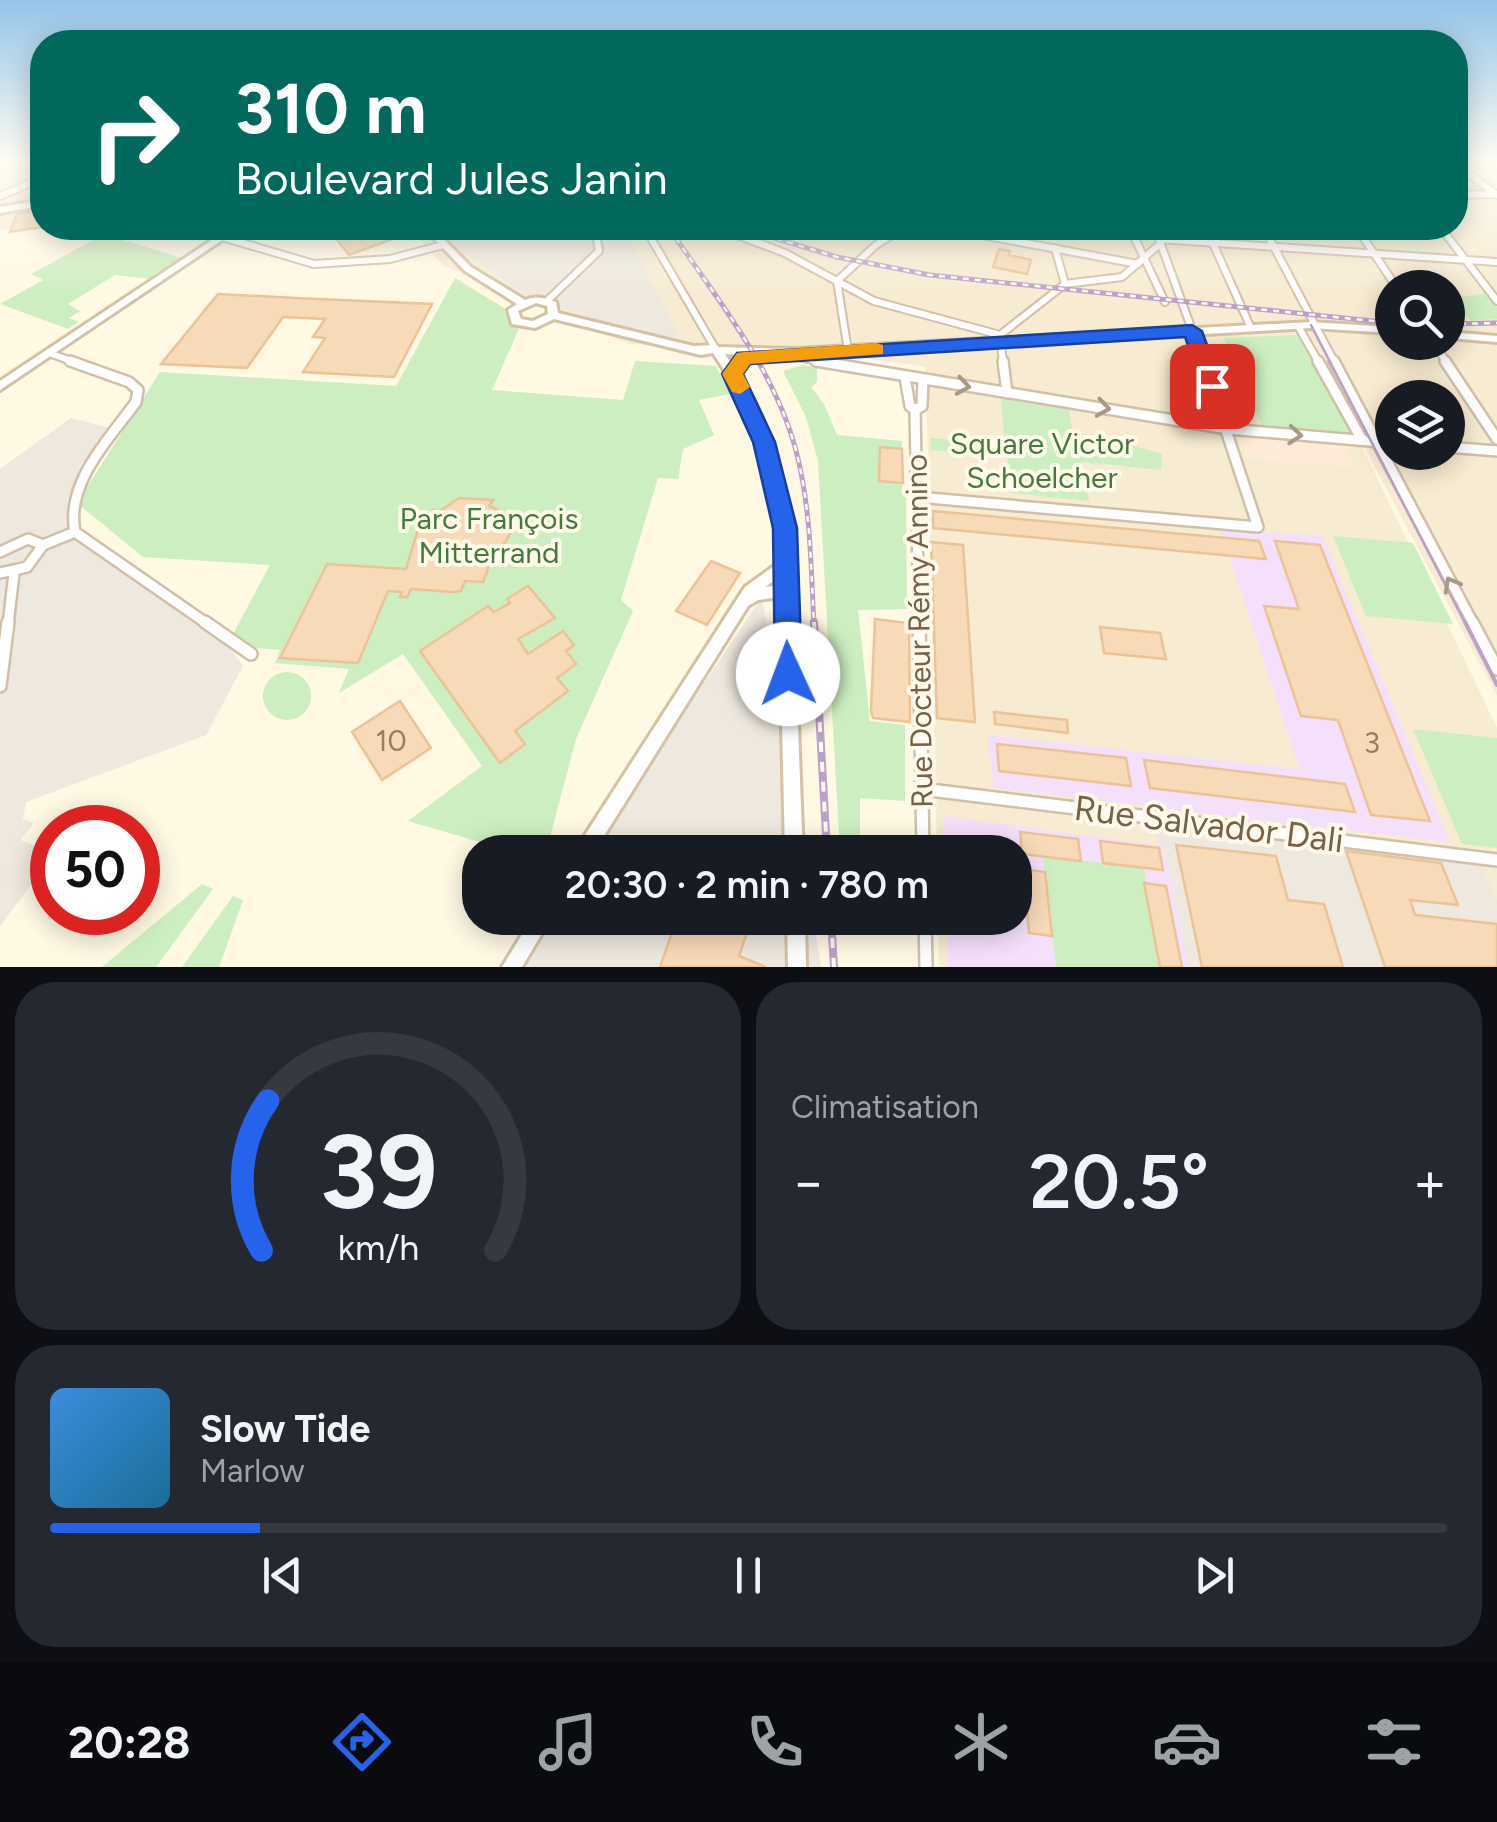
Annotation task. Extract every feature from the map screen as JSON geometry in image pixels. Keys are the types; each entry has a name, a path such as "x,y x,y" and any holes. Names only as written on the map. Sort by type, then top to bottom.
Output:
{"main road":[{"path":"0,386 218,240"},
{"path":"438,240 468,269 522,302 548,301 554,307 553,315 542,323 522,324 512,314 522,302"},
{"path":"553,315 728,359 758,352 793,354"},
{"path":"623,334 628,344 728,359 1000,339 1316,325 1375,329"},
{"path":"1465,336 1497,339"},
{"path":"728,359 758,352"},
{"path":"728,359 770,458 785,528 793,835"},
{"path":"595,835 750,592 785,566"},
{"path":"739,608 754,595 786,590"},
{"path":"510,967 531,935"},
{"path":"796,935 797,967"}],"street":[{"path":"232,240 314,264 390,259 443,246"},
{"path":"548,301 599,251 598,240"},
{"path":"653,240 728,359"},
{"path":"757,240 874,302 1000,339"},
{"path":"837,281 884,240"},
{"path":"1011,240 1138,264"},
{"path":"1137,240 1165,302"},
{"path":"1269,240 1375,440"},
{"path":"1365,240 1385,270"},
{"path":"1450,240 1497,301"},
{"path":"1000,339 1065,284 1122,276 1160,241 1497,262"},
{"path":"917,497 1258,527 1259,519 1228,428 1160,241"},
{"path":"1212,242 1251,328"},
{"path":"1056,248 1065,284"},
{"path":"837,281 848,351"},
{"path":"1161,291 1179,292"},
{"path":"1298,326 1362,440"},
{"path":"1000,339 1006,393"},
{"path":"49,353 129,382 138,390 136,402 78,488 70,507 74,532 251,654"},
{"path":"793,354 905,377 1228,428 1375,442"},
{"path":"1445,360 1497,439"},
{"name":"Rue Docteur Rémy Annino","path":"905,377 910,406 915,410"},
{"name":"Rue Docteur Rémy Annino","path":"915,410 922,406 924,380"},
{"name":"Rue Docteur Rémy Annino","path":"915,410 923,835"},
{"path":"1465,448 1497,451"},
{"path":"1391,470 1497,670"},
{"path":"0,573 14,572 36,561 43,545 74,532"},
{"path":"0,552 28,538 43,545"},
{"path":"0,686 14,572"},
{"name":"Rue Salvador Dali","path":"922,790 1497,860"},
{"path":"925,935 926,967"}],"shaded area":[{"path":"0,207 30,207 19,210 11,228 0,231"},
{"path":"1468,207 1497,207 1497,696 1376,470 1465,470 1465,380 1375,380 1375,467 1346,413 1497,728 1497,967 939,967 938,935 1032,935 1032,835 937,835 926,367 864,358 629,344 441,264 420,240 1468,240"},
{"path":"451,240 630,240 680,336 656,340 518,292"},
{"path":"1209,359 1225,360 1255,436 1343,443 1355,468 1247,459"},
{"path":"71,418 114,429 67,499 77,534 208,618 243,666 206,735 26,802 23,819 30,822 30,828 20,840 30,844 30,886 0,926 0,469"},
{"path":"1221,531 1322,535 1450,842 994,788 987,735 1299,769"},
{"path":"762,597 800,835 601,835"},
{"path":"944,816 1163,846 1189,967 948,967 947,935 1032,935 1032,835 945,835"},
{"path":"1154,824 1480,862 1497,902 1497,967 1182,967"},
{"path":"535,935 816,935 821,967 513,967"}],"green space":[{"path":"93,240 124,240 182,258 150,279 115,275 68,304 80,311 69,318 79,322 68,329 0,304 43,280 31,274"},
{"name":"Parc François Mitterrand","path":"455,278 509,311 512,321 520,326 492,390 623,400 635,361 716,366 730,394 699,400 714,435 683,449 678,479 658,478 621,600 633,611 576,739 551,835 462,837 408,821 482,766 403,654 339,693 349,669 275,663 280,650 256,648 233,634 270,565 143,557 77,503 160,372 396,386"},
{"path":"1486,293 1497,308 1497,319 1471,321 1465,314 1465,297"},
{"path":"1299,335 1355,437 1263,429 1224,338"},
{"path":"803,365 817,368 817,382 811,387 824,404 837,435 902,441 902,449 880,447 879,481 903,483 902,490 906,491 907,609 858,610 870,721 905,725 905,801 860,798 860,835 839,835 818,461 806,417 783,371"},
{"name":"Square Victor Schoelcher","path":"1001,399 1069,409 1075,449 1121,454 1123,443 1162,454 1161,470 1082,462 1089,501 1011,493 1007,457 931,450 930,438 1005,445"},
{"path":"1333,536 1413,543 1453,624 1366,616"},
{"path":"287,672 304,679 311,696 304,713 287,720 270,713 263,696 270,679"},
{"path":"1413,729 1497,738 1497,848 1462,844"},
{"path":"1043,856 1144,868 1160,967 1056,967"},
{"path":"202,884 213,889 156,967 102,967 141,935 160,935 160,919"},
{"path":"233,896 243,900 219,967 182,967"}],"building":[{"path":"30,212 30,229 10,232 17,214"},
{"path":"337,240 390,240 349,255"},
{"path":"999,249 1031,260 1027,274 993,267"},
{"path":"218,294 432,304 394,377 303,372 325,338 313,337 325,319 283,317 247,368 161,364"},
{"path":"880,447 902,449 903,483 879,481"},
{"path":"459,498 493,500 489,506 508,514 510,534 504,544 485,557 489,566 483,582 465,581 461,591 452,592 411,589 407,597 400,597 402,592 388,591 358,663 280,658 327,564 406,569 418,529 433,510 437,513"},
{"path":"933,511 1259,541 1266,559 933,528"},
{"path":"1275,541 1320,545 1430,821 1371,815 1338,720 1301,716 1264,606 1299,609"},
{"path":"931,542 963,545 975,722 937,718"},
{"path":"711,561 740,573 707,625 676,611"},
{"path":"528,586 555,618 518,639 528,654 563,631 574,645 566,651 576,664 557,678 568,691 515,731 525,744 500,763 420,651 488,606 494,612 510,603 507,599"},
{"path":"875,619 909,623 910,722 873,718"},
{"path":"1100,627 1160,633 1166,659 1104,653"},
{"path":"400,701 431,748 382,780 352,732"},
{"path":"994,712 1067,720 1068,733 995,724"},
{"path":"997,744 1126,758 1131,786 999,771"},
{"path":"1144,760 1345,784 1355,812 1150,788"},
{"path":"1020,832 1078,839 1081,861 1032,855 1032,835"},
{"path":"1100,841 1159,848 1163,870 1103,863"},
{"path":"1176,845 1276,856 1288,900 1324,904 1343,967 1202,967"},
{"path":"1346,851 1441,863 1458,905 1410,900 1415,915 1497,924 1497,967 1385,967"},
{"path":"1032,870 1045,872 1052,936 1032,933"},
{"path":"1144,883 1166,886 1182,967 1160,967"},
{"path":"671,935 746,935 739,956 766,967 660,967"}],"tram line":[{"path":"1311,325 1466,625"},
{"path":"1465,622 1497,685"}],"railway":[{"path":"677,240 745,340 778,399 790,431 806,503 814,625"},
{"path":"781,240 837,257 930,275 1375,321"},
{"path":"1465,324 1497,323"},
{"path":"814,622 826,835"},
{"path":"832,935 834,967"}],"slow traffic":[{"path":"740,387 732,374 744,358 876,349"}],"route":[{"path":"788,674 785,528 770,458 750,406 732,374 744,358 1192,331 1212,386"}]}
